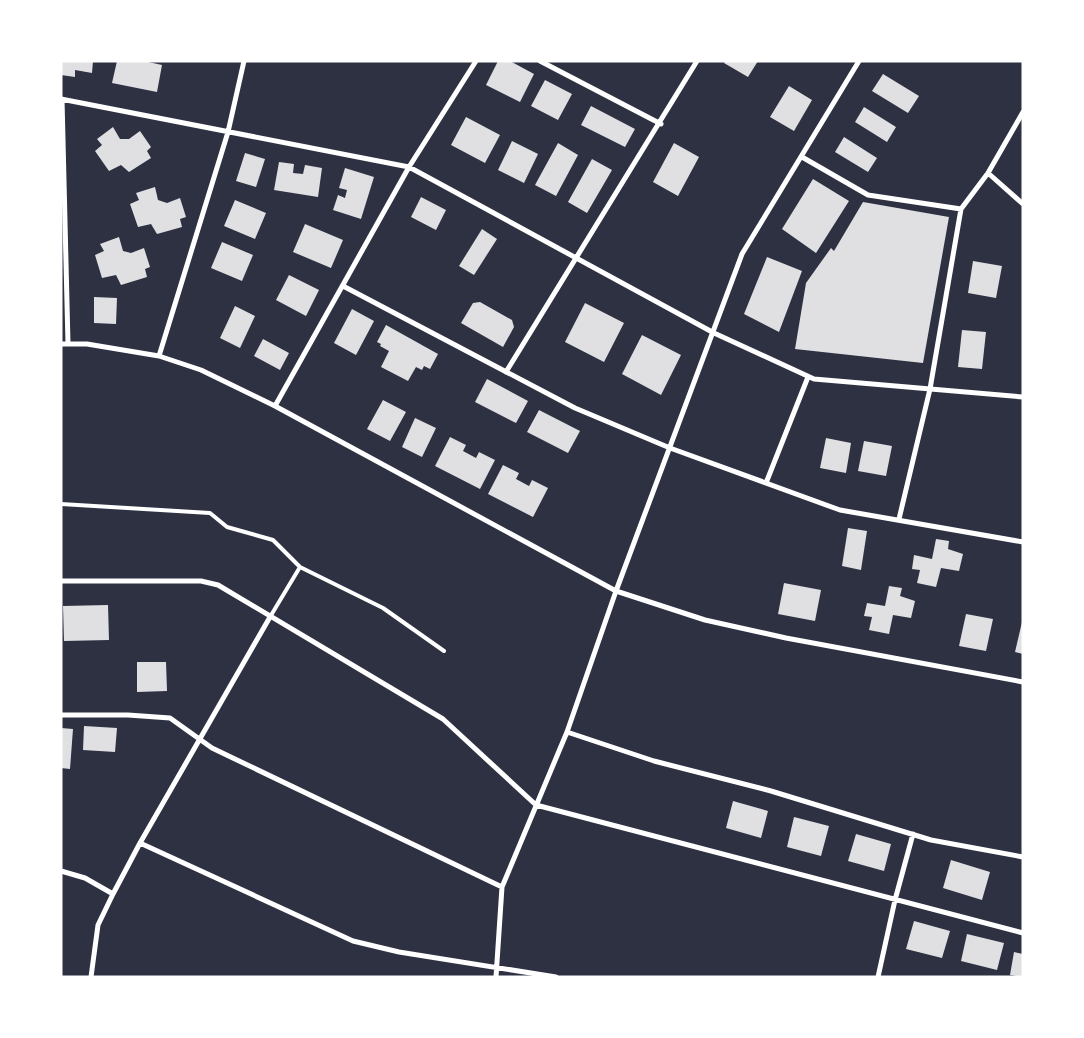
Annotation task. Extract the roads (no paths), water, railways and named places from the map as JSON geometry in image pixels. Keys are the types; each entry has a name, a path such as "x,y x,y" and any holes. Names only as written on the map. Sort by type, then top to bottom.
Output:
{"street":[{"path":"159,356 228,132 244,61"},
{"path":"274,406 408,167 476,61"},
{"path":"540,61 661,124"},
{"path":"506,372 574,258 661,124 697,61"},
{"path":"496,977 502,887 567,732 616,591 742,254 802,158 859,61"},
{"path":"68,344 62,99 408,167 714,333 814,380 1023,396"},
{"path":"899,519 930,389 961,209 988,174 1023,112"},
{"path":"802,158 868,195 961,209"},
{"path":"988,174 1023,204"},
{"path":"343,286 575,408 670,448 840,510 1023,542"},
{"path":"61,344 88,344 159,356 201,370 274,406 616,591 705,620 777,636 1023,682"},
{"path":"766,483 808,377"},
{"path":"61,581 201,581 218,585 443,719 536,805 1023,933"},
{"path":"91,977 98,925 113,894 140,843 270,617"},
{"path":"61,715 170,718 200,741 502,887"},
{"path":"567,732 654,761 771,791 913,834 1023,857"},
{"path":"878,977 895,900 913,834"},
{"path":"140,843 353,940 399,952 497,966 556,977"},
{"path":"61,871 85,878 113,894"}],"lane":[{"path":"61,504 210,513 227,527 273,540 300,567 383,608 444,651"},
{"path":"270,617 300,567"}]}
